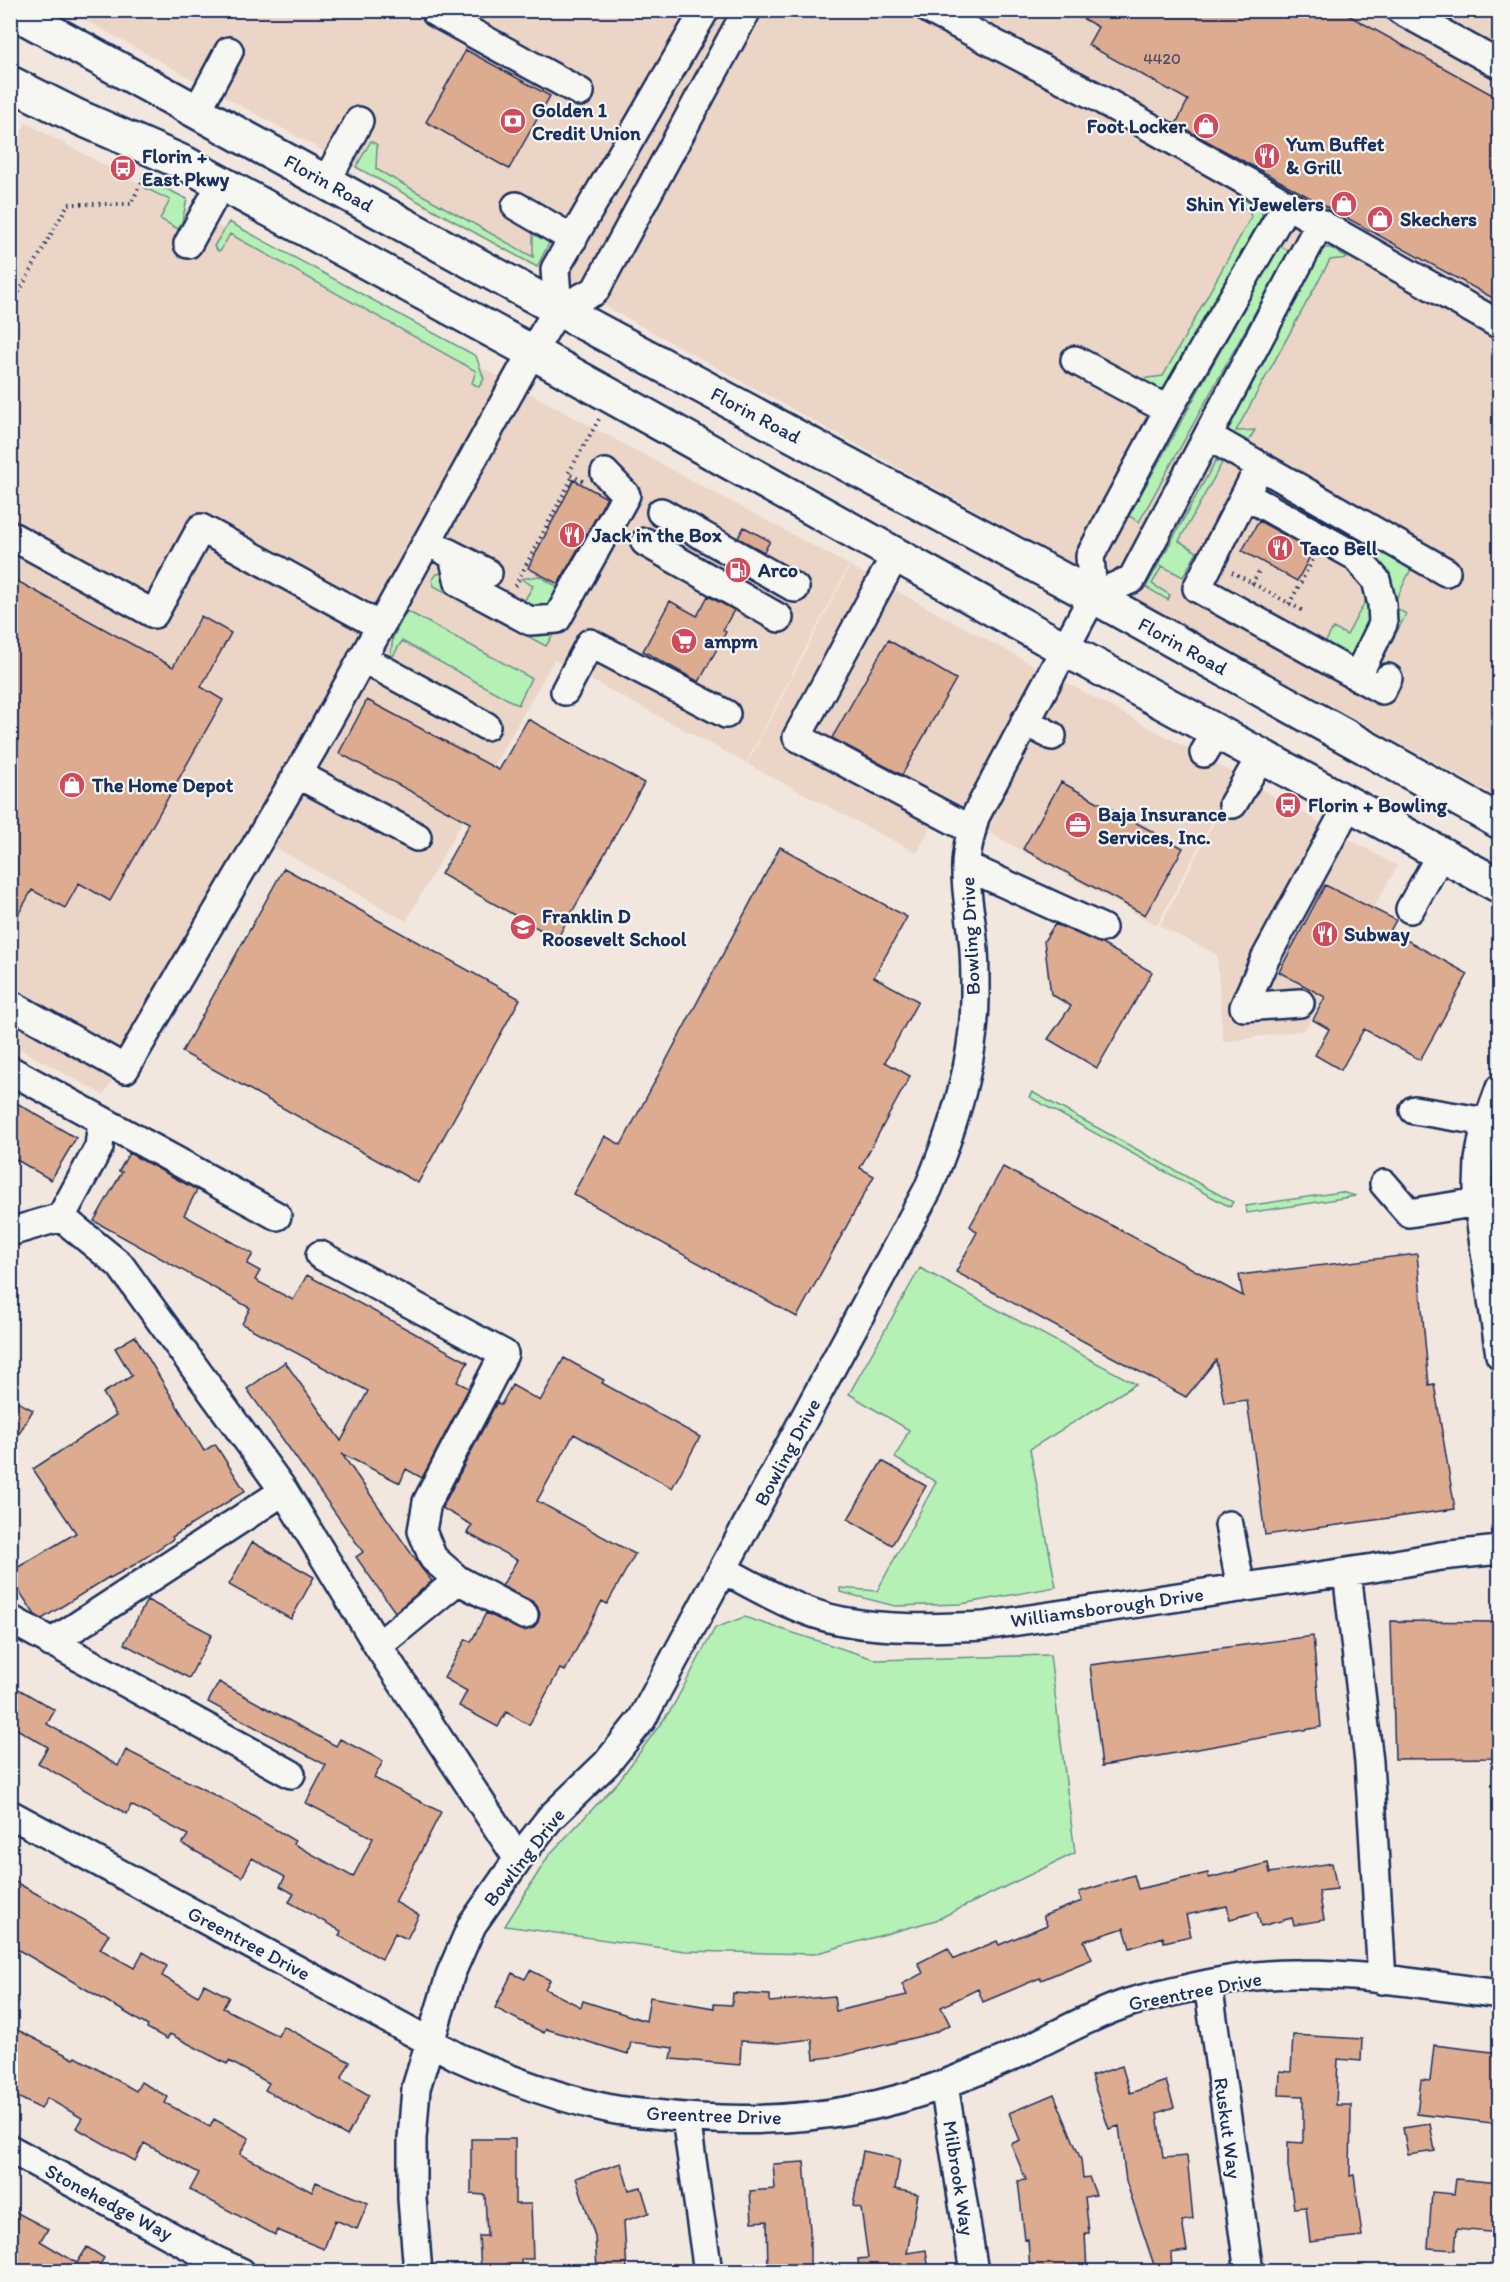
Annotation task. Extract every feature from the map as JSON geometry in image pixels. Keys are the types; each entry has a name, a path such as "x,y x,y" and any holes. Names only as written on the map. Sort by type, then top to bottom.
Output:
{"main road":[{"name":"Florin Road","path":"11,10 558,309 1092,596 1500,822"},
{"path":"10,83 78,117 186,164 532,352 1064,648 1210,742 1261,756 1500,886"}],"street":[{"path":"558,309 555,269 705,10"},
{"path":"10,1004 125,1069 297,774 428,542 490,410 532,352 558,309 595,291 747,10"},
{"path":"930,10 1095,96 1500,326"},
{"path":"1400,10 1500,65"},
{"path":"436,13 580,92"},
{"path":"197,111 229,51"},
{"path":"326,182 359,121"},
{"path":"188,244 222,184"},
{"path":"1287,204 1168,410 1090,556 1092,596 1132,579 1320,223"},
{"path":"516,206 573,239"},
{"path":"1075,360 1168,410"},
{"path":"1208,435 1446,572"},
{"path":"1260,466 1197,588 1382,690 1388,678"},
{"path":"453,555 459,582 530,621 557,619 626,495 605,473"},
{"path":"1245,495 1355,556 1376,580 1382,604 1383,624 1357,677"},
{"path":"661,512 795,588"},
{"path":"10,535 154,614 201,528 380,626"},
{"path":"428,542 488,573"},
{"path":"645,542 779,618"},
{"path":"896,554 797,737 972,830"},
{"name":"Bowling Drive","path":"418,2271 412,2199 412,2139 416,2088 428,2041 451,1973 472,1926 518,1859 550,1818 607,1763 642,1719 928,1189 948,1142 962,1094 971,1043 975,993 966,866 975,817 1092,596"},
{"path":"565,691 590,643 726,714"},
{"path":"363,658 486,726"},
{"path":"1025,721 1052,736"},
{"path":"1233,804 1261,756"},
{"path":"297,774 417,837"},
{"path":"1300,1003 1244,1007 1265,959 1349,804"},
{"path":"1410,909 1441,854"},
{"path":"966,866 1102,928"},
{"path":"10,1070 277,1216"},
{"path":"1500,1088 1487,1122 1479,1160 1500,1356"},
{"path":"1414,1110 1487,1122"},
{"path":"10,1232 61,1216 99,1147 102,1121"},
{"path":"1384,1184 1409,1213 1486,1211"},
{"path":"61,1216 120,1265 284,1491 378,1646 518,1859"},
{"path":"320,1255 504,1354 427,1502 422,1531 433,1558 458,1580 524,1615"},
{"path":"51,1643 284,1491"},
{"path":"1229,1526 1241,1588"},
{"name":"Williamsborough Drive","path":"724,1570 763,1591 841,1621 899,1627 984,1626 1441,1556 1500,1550"},
{"path":"1347,1572 1370,1769 1382,1980"},
{"path":"378,1646 458,1580"},
{"path":"10,1619 291,1774"},
{"name":"Greentree Drive","path":"10,1814 428,2041 488,2071 550,2094 613,2110 686,2118 760,2120 793,2119 885,2102 944,2085 1015,2055 1069,2027 1125,2004 1239,1979 1299,1974 1382,1980 1500,1994"},
{"name":"Ruskut Way","path":"1208,1984 1249,2271"},
{"name":"Milbrook Way","path":"944,2085 974,2271"},
{"path":"686,2118 708,2271"},
{"name":"Stonehedge Way","path":"10,2149 217,2261 241,2271"}],"path":[{"path":"10,308 68,204 131,204 146,173"},
{"path":"513,590 573,476"},
{"path":"1289,604 1315,556"},
{"path":"1223,567 1305,612"},
{"path":"1252,584 1260,569"}],"shaded area":[{"path":"79,10 1499,11 1499,798 76,15"},
{"path":"26,123 849,565 746,763 554,660 406,921 251,834 104,1095 11,1044 10,151"},
{"path":"850,566 1237,775 1157,925 941,806 917,853 747,764"},
{"path":"1238,776 1397,866 1305,1030 1223,1042 1217,955 1160,926"}],"green space":[{"path":"371,141 377,145 376,169 533,257 533,233 550,241 537,267 356,167"},
{"path":"149,180 187,199 182,222 178,229 160,219 170,200 145,188"},
{"path":"1238,200 1245,200 1262,210 1262,216 1166,391 1159,397 1137,385 1140,379 1163,376 1251,217 1248,208 1233,209"},
{"path":"229,222 476,356 484,379 479,387 472,383 476,371 230,234 221,250 218,251 214,246"},
{"path":"1279,245 1289,251 1139,522 1129,516"},
{"path":"1322,248 1331,248 1347,258 1330,260 1236,431 1255,430 1247,443 1224,433 1224,428"},
{"path":"1216,460 1222,463 1179,541 1197,552 1183,577 1162,566 1152,584 1170,595 1168,600 1146,587"},
{"path":"1256,483 1412,567 1393,606 1406,614 1375,674 1368,670 1387,592 1252,491"},
{"path":"443,573 450,578 454,589 540,636 560,623 546,646 434,586 432,580 437,574"},
{"path":"539,576 565,591 543,616 523,603 533,586 521,579"},
{"path":"1367,598 1376,614 1351,662 1323,647 1333,628 1347,635"},
{"path":"407,611 531,678 518,705 402,641 390,661 393,637"},
{"path":"1032,1092 1233,1202 1230,1207 1029,1097"},
{"path":"1341,1192 1356,1196 1247,1213 1246,1206"},
{"path":"920,1268 1136,1384 1030,1449 1056,1587 961,1604 895,1606 840,1592 840,1588 877,1591 936,1482 895,1458 909,1430 849,1394"},
{"path":"744,1617 877,1660 1050,1655 1075,1853 936,1920 814,1954 685,1951 505,1926 549,1855 618,1782 672,1708 715,1628"}],"building":[{"path":"1068,10 1339,10 1500,99 1500,302 1176,124 1188,100 1088,45 1098,27"},
{"path":"466,50 550,96 509,169 426,122"},
{"name":"Jack in the Box","path":"574,480 607,498 558,584 528,568"},
{"name":"Taco Bell","path":"1259,521 1313,551 1297,581 1242,551"},
{"path":"744,527 770,541 764,552 738,538"},
{"name":"The Home Depot","path":"10,577 173,667 201,616 231,633 201,687 223,700 110,901 79,883 65,908 32,890 10,929"},
{"name":"ampm","path":"708,596 734,610 723,630 726,632 699,682 643,651 670,601 697,616"},
{"path":"888,640 956,679 902,775 832,738"},
{"path":"367,700 499,770 528,719 644,783 557,939 441,874 470,823 339,753"},
{"path":"1061,782 1183,848 1145,915 1023,849"},
{"path":"780,847 907,917 874,977 918,1001 885,1062 910,1076 860,1168 874,1176 797,1317 573,1194 605,1136 621,1145"},
{"path":"284,868 520,999 418,1183 182,1052"},
{"path":"1325,885 1396,920 1390,931 1468,974 1420,1060 1364,1029 1341,1070 1315,1055 1329,1029 1313,1020 1325,997 1279,972"},
{"path":"1055,924 1100,943 1152,972 1097,1068 1048,1039 1071,1006 1051,994 1044,941"},
{"path":"10,1099 76,1138 51,1180 10,1156"},
{"path":"129,1153 197,1190 184,1215 253,1254 247,1264 260,1271 255,1280 293,1300 307,1275 468,1362 457,1382 469,1388 422,1478 406,1469 400,1483 342,1454 432,1581 395,1612 356,1557 363,1552 247,1389 285,1362 341,1441 368,1391 242,1324 250,1308 94,1221 122,1172 119,1171"},
{"path":"1003,1167 1243,1296 1239,1275 1417,1254 1429,1385 1434,1384 1455,1509 1265,1535 1247,1400 1224,1403 1216,1360 1186,1397 956,1272 977,1232 970,1226"},
{"path":"135,1336 204,1451 215,1444 245,1491 172,1537 173,1539 134,1565 109,1577 42,1619 35,1615 10,1577 10,1572 76,1533 33,1469 116,1415 103,1393 132,1376 115,1348"},
{"path":"564,1358 604,1380 602,1383 700,1437 672,1488 574,1434 537,1501 635,1554 607,1604 602,1601 565,1671 560,1669 529,1725 506,1712 498,1727 459,1706 467,1691 444,1678 466,1639 471,1642 486,1613 524,1631 533,1628 540,1614 532,1601 502,1586 517,1560 467,1533 472,1525 442,1508 497,1402 501,1405 512,1385 540,1401"},
{"path":"10,1398 33,1410 10,1449"},
{"path":"882,1461 926,1486 892,1545 848,1519"},
{"path":"252,1542 314,1577 291,1619 229,1585"},
{"path":"147,1600 212,1634 189,1678 124,1644"},
{"path":"1391,1621 1500,1622 1500,1758 1395,1759"},
{"path":"1313,1636 1321,1727 1102,1766 1090,1665"},
{"path":"219,1682 336,1746 340,1739 383,1761 374,1778 441,1812 395,1902 419,1915 407,1939 395,1933 382,1959 339,1936 341,1931 289,1902 294,1894 280,1886 285,1877 252,1858 242,1877 182,1844 188,1835 131,1805 127,1814 38,1763 48,1747 10,1725 10,1684 55,1710 47,1724 118,1766 126,1750 236,1806 295,1841 294,1844 353,1877 373,1838 306,1803 326,1765 208,1702"},
{"path":"1268,1863 1270,1873 1332,1863 1337,1889 1319,1891 1324,1920 1294,1925 1292,1918 1261,1926 1257,1912 1230,1919 1227,1906 1186,1915 1191,1936 1164,1942 1163,1937 1130,1948 1124,1928 1084,1941 1092,1959 983,2002 978,1989 941,2007 950,2025 933,2033 840,2056 814,2059 812,2039 778,2043 741,2041 740,2065 671,2059 673,2048 631,2042 628,2054 546,2029 544,2033 495,2008 512,1973 525,1979 530,1970 550,1980 545,1989 581,2007 583,2001 646,2021 650,1997 714,2008 714,2004 732,2005 733,1993 770,1995 770,2002 834,1996 836,2011 907,1995 902,1984 923,1973 918,1963 948,1948 954,1959 997,1941 999,1945 1047,1925 1043,1916 1082,1901 1079,1892 1134,1875 1138,1889 1208,1873 1209,1878"},
{"path":"10,1879 109,1934 100,1949 134,1968 143,1952 167,1966 162,1976 198,1996 204,1984 229,1997 223,2008 278,2036 283,2026 350,2062 341,2079 369,2095 347,2136 265,2090 269,2083 229,2061 227,2064 170,2034 167,2039 10,1945"},
{"path":"10,2026 74,2059 76,2057 136,2091 141,2082 168,2097 165,2103 210,2127 214,2119 249,2138 240,2154 312,2192 316,2182 368,2203 357,2229 335,2220 324,2249 277,2230 275,2235 190,2190 199,2173 144,2143 135,2161 76,2128 82,2118 47,2098 41,2109 10,2093"},
{"path":"1293,2035 1362,2039 1361,2061 1338,2059 1336,2105 1351,2105 1350,2176 1354,2175 1362,2236 1310,2242 1306,2207 1294,2208 1288,2167 1288,2142 1303,2143 1303,2096 1279,2095 1280,2071 1291,2072"},
{"path":"1434,2045 1500,2053 1500,2124 1417,2114 1421,2080 1430,2081"},
{"path":"1122,2066 1130,2093 1166,2081 1174,2107 1157,2113 1163,2158 1187,2156 1193,2219 1182,2221 1187,2251 1171,2253 1172,2271 1156,2271 1126,2181 1119,2126 1109,2129 1091,2076"},
{"path":"1054,2094 1081,2160 1083,2178 1089,2177 1096,2195 1085,2197 1089,2233 1085,2233 1087,2271 1030,2271 1028,2239 1025,2240 1018,2181 1026,2180 1011,2144 1020,2140 1009,2113"},
{"path":"1430,2124 1435,2151 1408,2155 1403,2128"},
{"path":"471,2139 515,2139 515,2204 531,2204 533,2259 521,2259 522,2271 481,2271 479,2236 487,2236 485,2195 471,2194"},
{"path":"863,2151 900,2159 895,2189 918,2194 907,2253 926,2250 929,2271 859,2271 858,2259 868,2258 861,2208 853,2206"},
{"path":"804,2162 810,2230 810,2271 768,2271 767,2221 752,2222 750,2191 775,2189 773,2164"},
{"path":"621,2163 629,2190 641,2187 649,2213 624,2221 627,2271 597,2271 595,2236 576,2178"},
{"path":"1456,2179 1500,2183 1500,2233 1457,2229 1455,2250 1428,2248 1432,2192 1454,2194"},
{"path":"10,2209 48,2229 40,2241 77,2263 87,2247 104,2258 96,2271 10,2271"}],"place":[{"name":"Golden 1 Credit Union","path":"513,121"},
{"name":"Foot Locker","path":"1206,126"},
{"name":"Yum Buffet & Grill","path":"1267,156"},
{"name":"Florin + East Pkwy","path":"123,168"},
{"name":"Shin Yi Jewelers","path":"1344,204"},
{"name":"Skechers","path":"1380,219"},
{"name":"Jack in the Box","path":"572,535"},
{"name":"Taco Bell","path":"1280,548"},
{"name":"Arco","path":"738,570"},
{"name":"ampm","path":"684,641"},
{"name":"The Home Depot","path":"72,785"},
{"name":"Florin + Bowling","path":"1288,805"},
{"name":"Baja Insurance Services, Inc.","path":"1078,825"},
{"name":"Franklin D Roosevelt School","path":"523,927"},
{"name":"Subway","path":"1325,934"}]}
